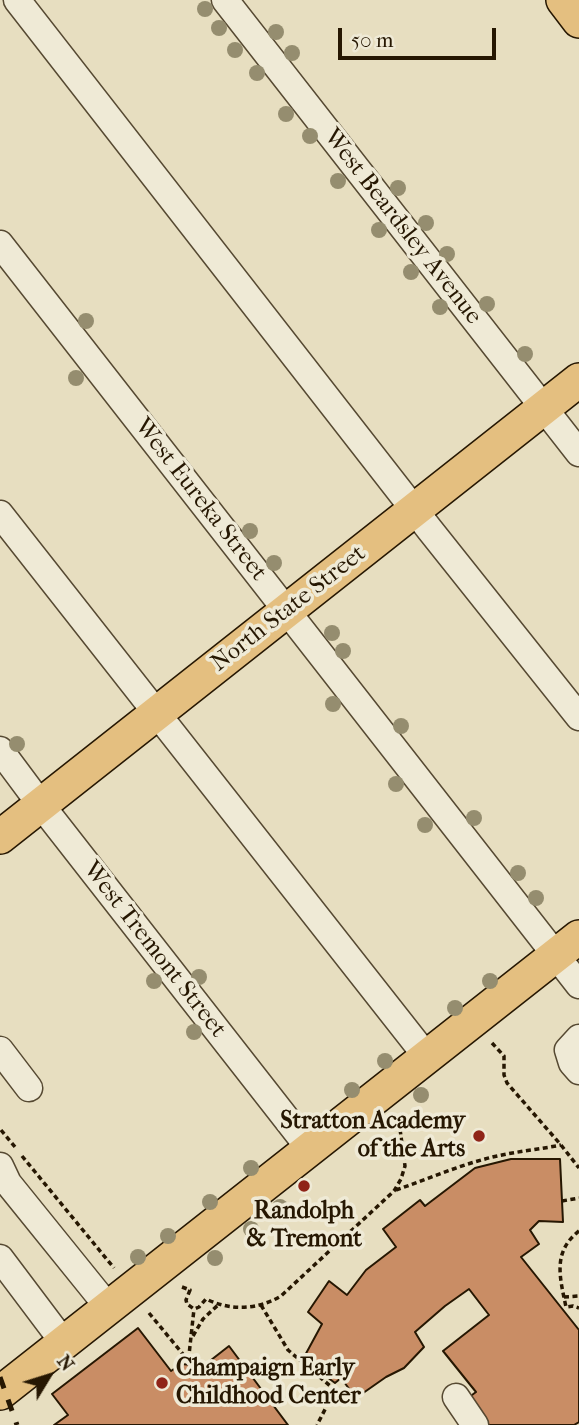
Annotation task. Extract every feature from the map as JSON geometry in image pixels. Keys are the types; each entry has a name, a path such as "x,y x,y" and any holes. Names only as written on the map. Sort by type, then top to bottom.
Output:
{"main road":[{"path":"563,0 579,21"},
{"name":"North State Street","path":"0,837 579,380"},
{"path":"0,1393 567,946"}],"street":[{"path":"17,0 414,510 579,717"},
{"name":"West Beardsley Avenue","path":"225,0 579,453"},
{"name":"West Eureka Street","path":"0,244 287,611 567,946 579,985"},
{"path":"0,514 427,1057"},
{"name":"West Tremont Street","path":"0,750 310,1149"},
{"path":"579,1038 568,1050 572,1063 579,1071"},
{"path":"0,1050 30,1088"},
{"path":"5,1189 109,1308"},
{"path":"0,1258 64,1343"},
{"path":"456,1397 475,1425"}],"path":[{"path":"492,1043 504,1056 504,1075 508,1083 579,1168"},
{"path":"194,1309 200,1307 206,1299 230,1307 261,1305 281,1296 394,1191 405,1166 400,1129 405,1109"},
{"path":"1,1130 114,1268"},
{"path":"394,1191 481,1160 561,1144"},
{"path":"562,1201 579,1198"},
{"path":"579,1231 565,1246 560,1272 566,1307 579,1308"},
{"path":"182,1287 190,1290 186,1300 194,1309"},
{"path":"564,1297 579,1296"},
{"path":"190,1341 204,1319 218,1305"},
{"path":"261,1305 288,1350 335,1390 317,1425"},
{"path":"149,1313 187,1359 194,1309"}],"building":[{"path":"511,1159 560,1159 563,1222 539,1221 530,1230 539,1244 521,1257 579,1330 579,1422 574,1425 489,1425 468,1398 476,1392 443,1351 489,1315 469,1289 415,1332 424,1347 404,1368 356,1398 341,1378 335,1383 303,1359 322,1324 308,1312 329,1281 347,1295 366,1270 396,1247 383,1229 420,1200 425,1206 475,1168"},
{"name":"Champaign Early Childhood Center","path":"138,1328 171,1371 181,1364 192,1365 197,1371 229,1346 288,1425 54,1425 68,1415 52,1394"}],"railway":[{"path":"0,1377 17,1425"}],"place":[{"name":"Stratton Academy of the Arts","path":"479,1136"},
{"name":"Randolph & Tremont","path":"304,1186"},
{"name":"Champaign Early Childhood Center","path":"162,1383"}]}
